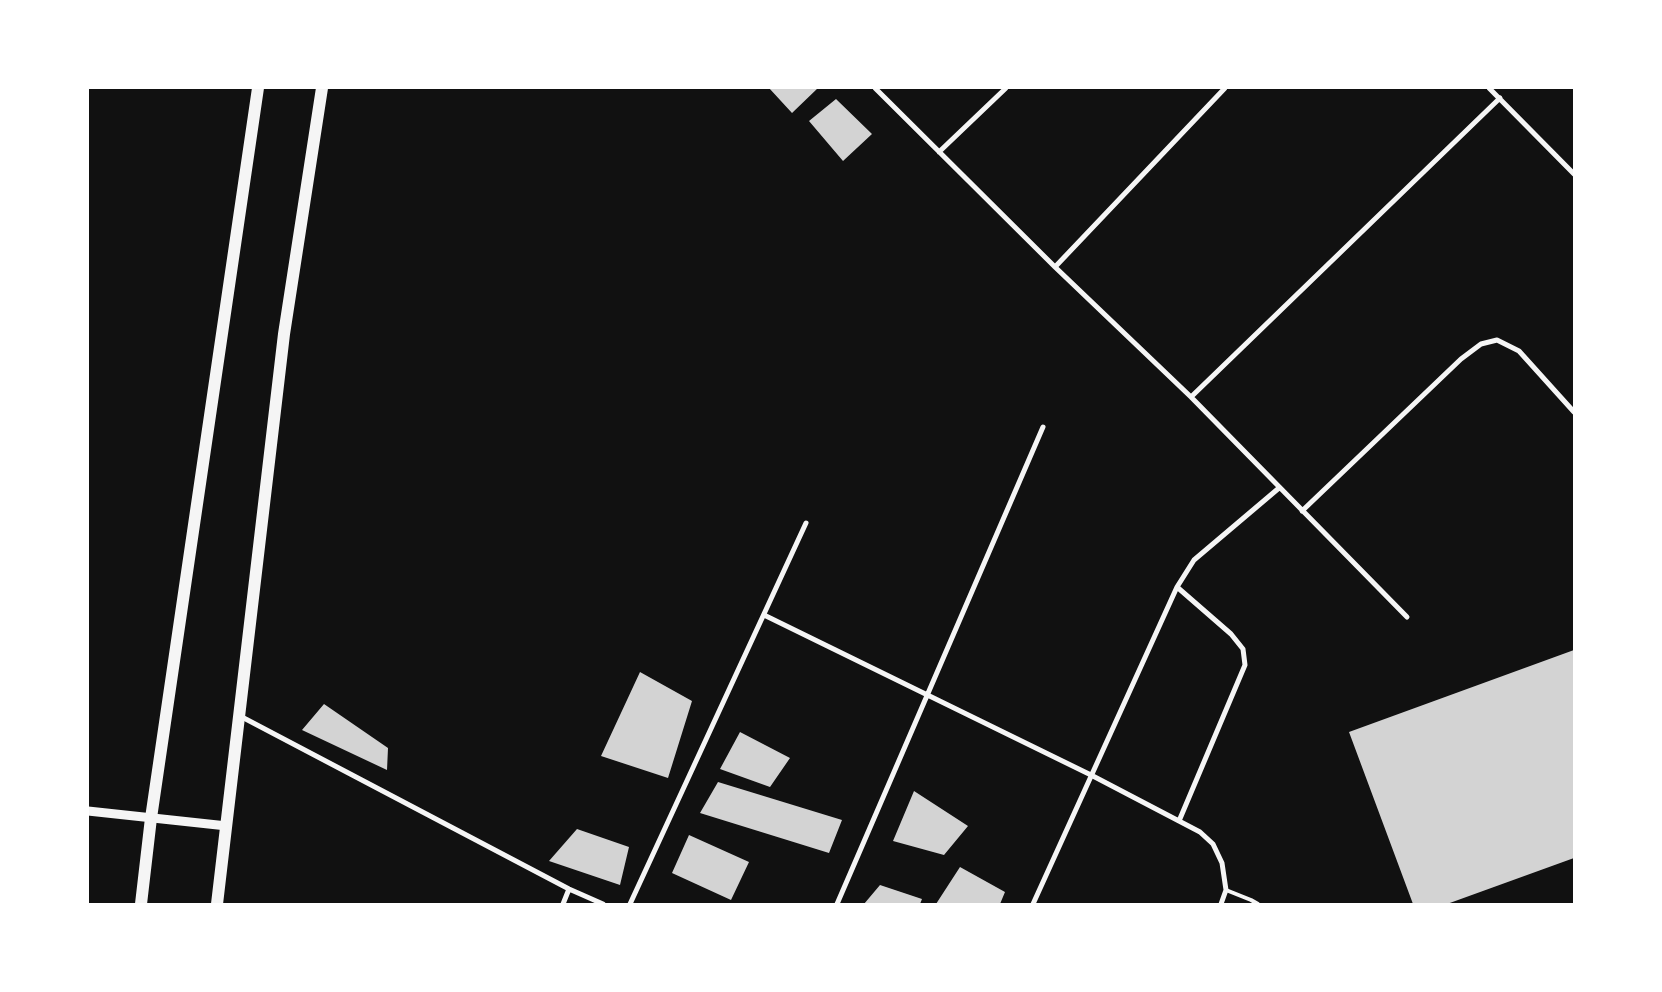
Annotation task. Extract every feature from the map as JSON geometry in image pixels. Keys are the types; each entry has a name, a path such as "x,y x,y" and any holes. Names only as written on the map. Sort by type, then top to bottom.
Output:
{"main road":[{"path":"141,904 151,818 258,88"},
{"path":"217,904 284,334 322,88"}],"street":[{"path":"875,88 1055,267 1191,397 1407,617"},
{"path":"939,152 1006,88"},
{"path":"1055,267 1225,88"},
{"path":"1489,88 1574,174"},
{"path":"1191,397 1500,98"},
{"path":"1302,510 1461,359 1481,344 1497,340 1519,352 1574,412"},
{"path":"837,904 1043,428"},
{"path":"1033,904 1177,587 1194,560 1279,488"},
{"path":"630,904 806,523"},
{"path":"1177,587 1232,634 1243,649 1245,664 1179,821"},
{"path":"764,615 1091,775 1200,832 1213,844 1222,863 1226,890 1221,904"},
{"path":"240,715 569,889 603,904"},
{"path":"88,811 227,826"},
{"path":"563,904 569,889"}],"lane":[{"path":"1226,890 1258,904"}],"building":[{"path":"769,88 818,88 792,113"},
{"path":"836,99 872,134 843,161 809,121"},
{"path":"1574,650 1574,858 1447,904 1413,904 1349,732"},
{"path":"640,672 692,701 668,778 601,756"},
{"path":"324,704 388,748 387,770 302,730"},
{"path":"740,732 790,758 770,787 720,769"},
{"path":"718,782 842,820 829,853 700,813"},
{"path":"914,791 968,826 944,855 893,841"},
{"path":"577,829 629,847 620,885 549,861"},
{"path":"689,835 749,862 731,900 672,873"},
{"path":"960,867 1005,892 1000,904 936,904"},
{"path":"880,885 922,899 920,904 864,904"}]}
